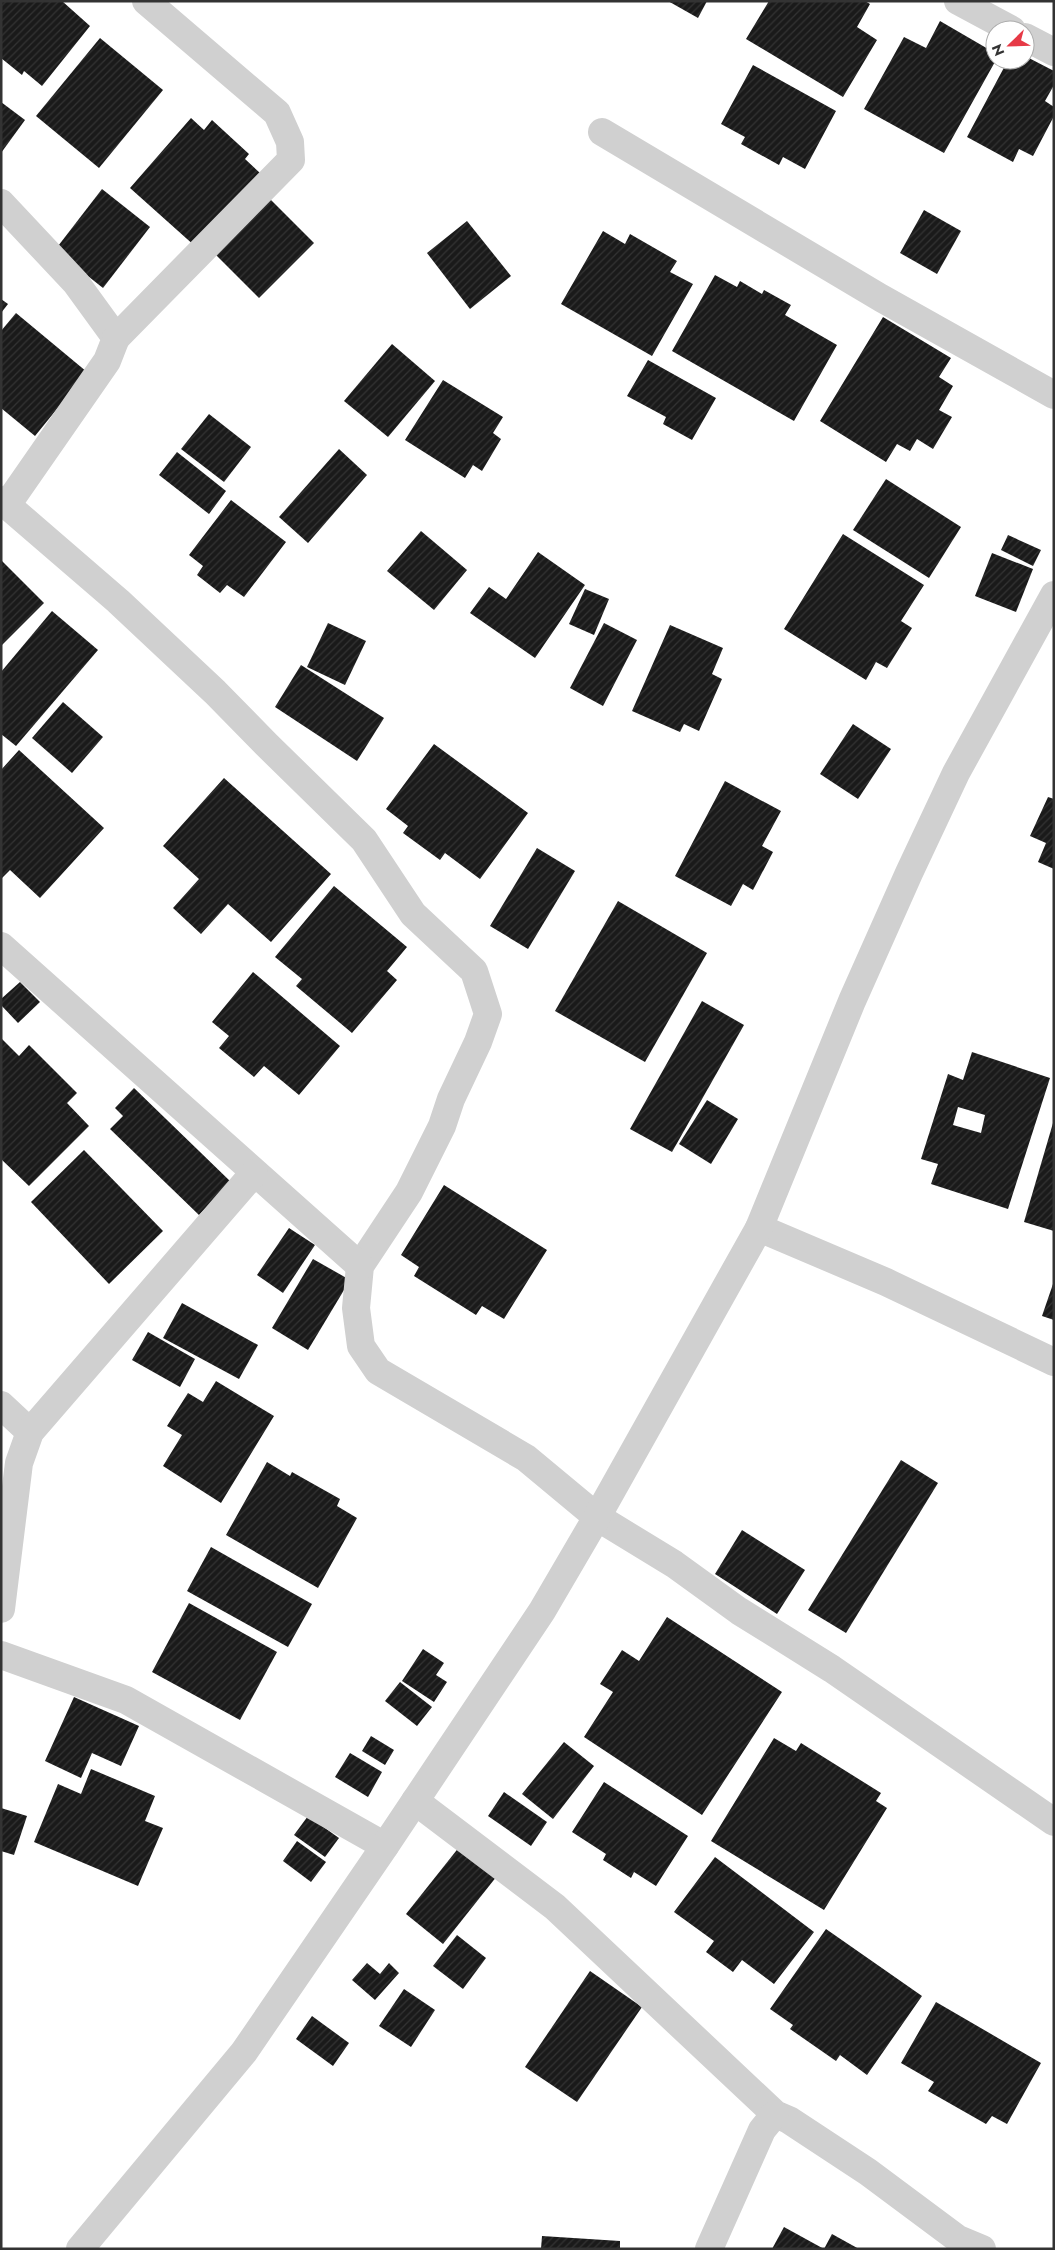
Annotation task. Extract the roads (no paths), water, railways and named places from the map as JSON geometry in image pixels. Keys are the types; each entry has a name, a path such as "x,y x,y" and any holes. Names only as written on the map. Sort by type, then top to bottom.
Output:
{"street":[{"path":"146,1 277,113 290,142 291,160 116,338 107,361 4,502 118,601 215,692 266,745 364,840 413,914 474,971 488,1014 442,1126 410,1192 360,1266 356,1308 361,1346 378,1371 526,1458 597,1518 674,1564 739,1611 832,1669 1054,1822"},
{"path":"958,1 993,20"},
{"path":"1035,42 1054,52"},
{"path":"602,132 881,298 1054,395"},
{"path":"1,204 76,283 116,338"},
{"path":"80,2249 244,2052 415,1802 542,1611 597,1518 759,1228 778,1176 852,1001 909,873 956,774 1054,595"},
{"path":"1,946 360,1266"},
{"path":"1,1609 19,1463 30,1432 254,1172"},
{"path":"759,1228 886,1282 1054,1362"},
{"path":"1,1405 30,1432"},
{"path":"1,1655 126,1700 385,1846"},
{"path":"415,1802 555,1907 775,2114 789,2120 868,2172 958,2239 982,2249"},
{"path":"709,2249 762,2130 775,2114"}]}
